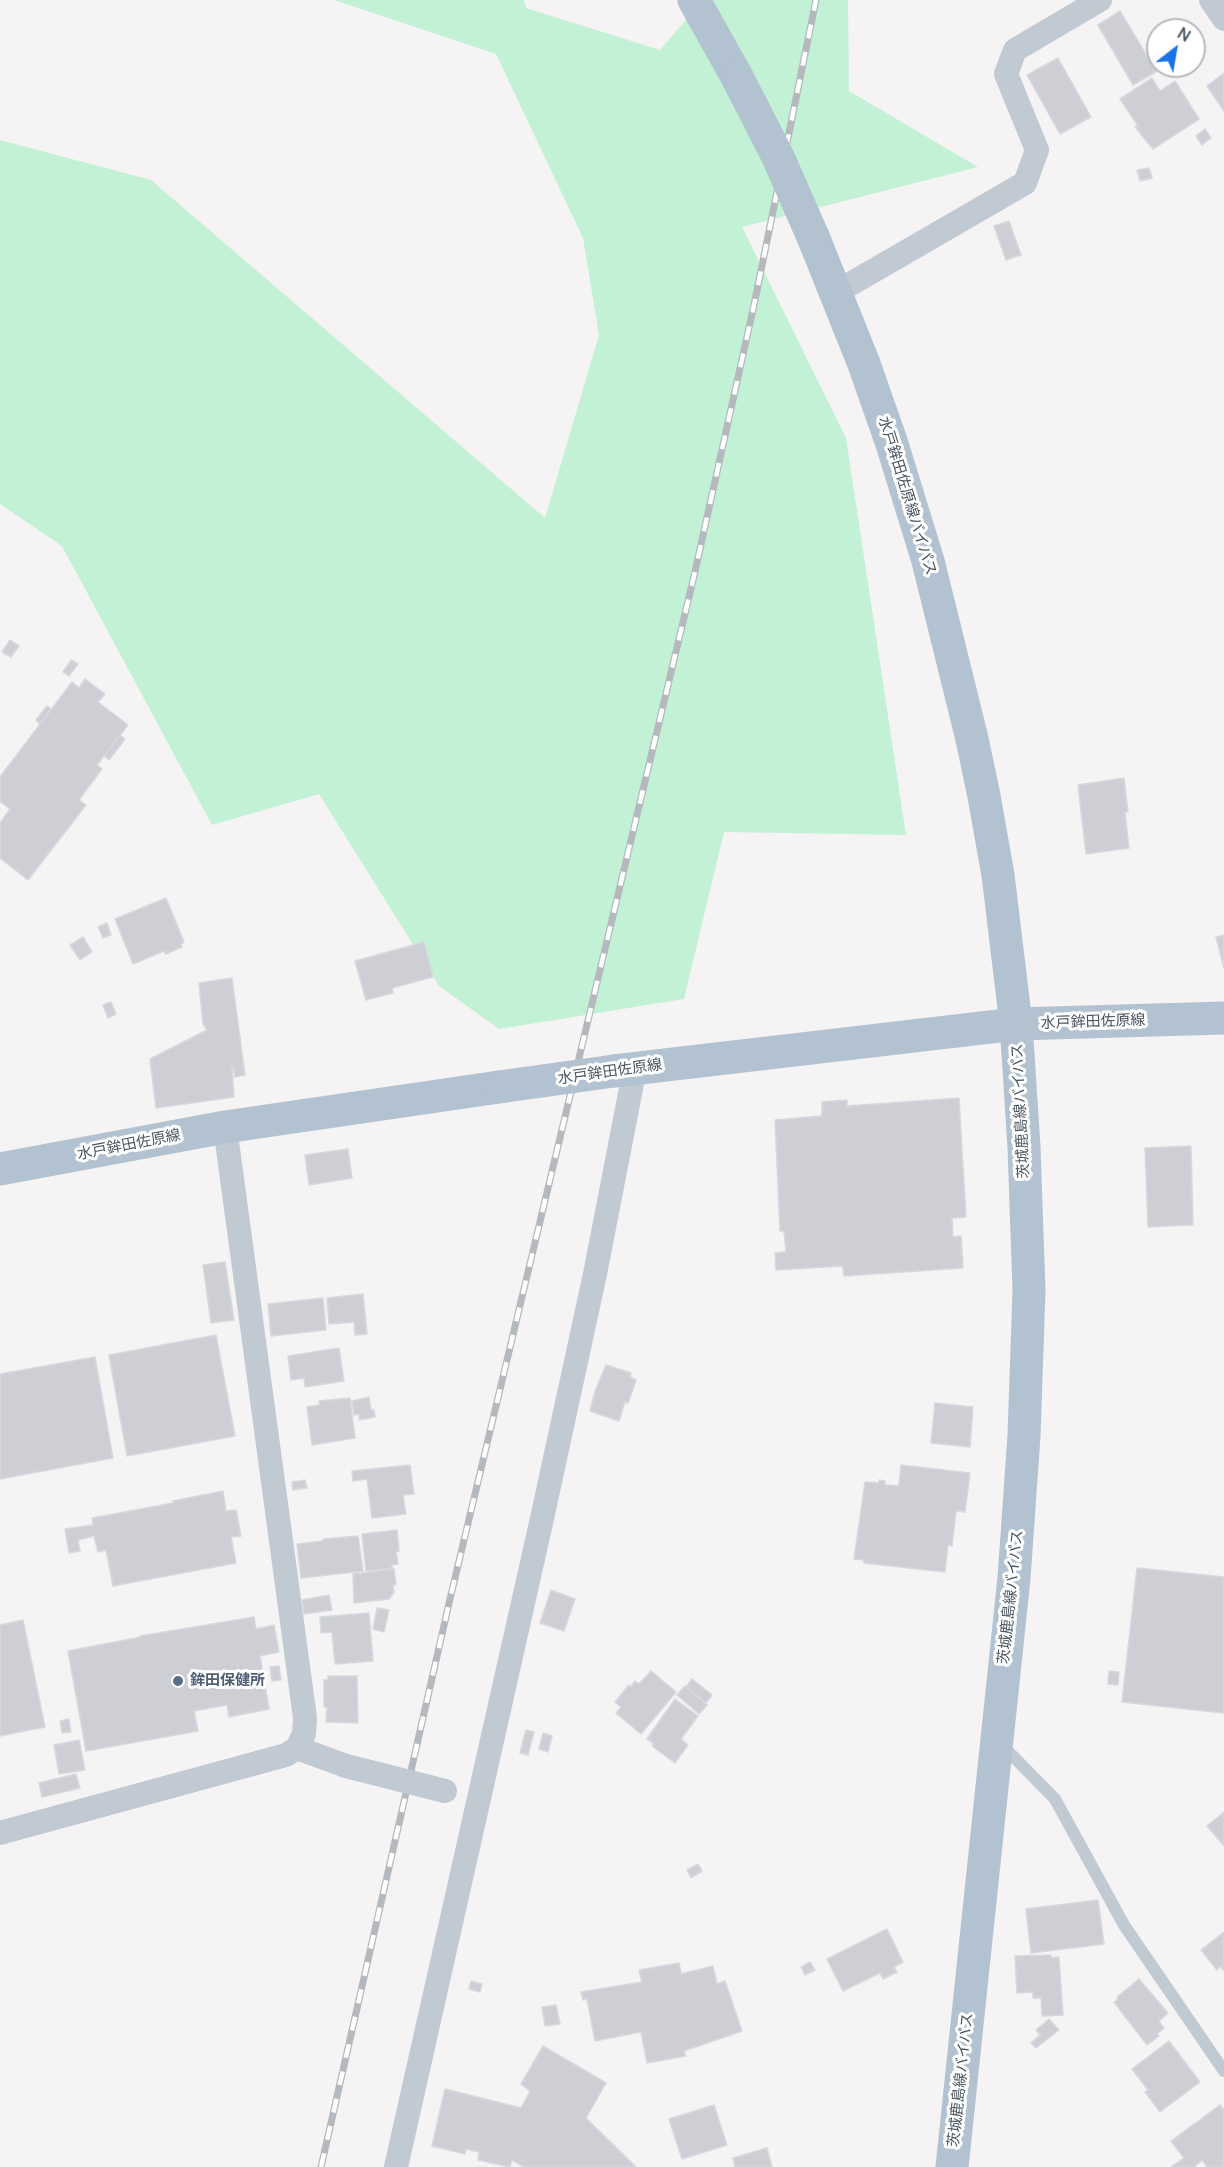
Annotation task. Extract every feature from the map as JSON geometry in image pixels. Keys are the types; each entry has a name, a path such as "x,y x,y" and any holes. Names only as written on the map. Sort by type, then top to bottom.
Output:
{"main road":[{"name":"水戸鉾田佐原線バイパス","path":"694,0 778,157 864,364 892,444 928,561 972,739 998,875 1016,1024"},
{"name":"水戸鉾田佐原線","path":"0,1169 225,1127 624,1069 1016,1024 1224,1018"},
{"name":"茨城鹿島線バイパス","path":"952,2167 1014,1578 1024,1436 1029,1302 1024,1147 1016,1024"}],"street":[{"path":"835,293 1025,183 1037,150 1006,74 1015,50 1100,0"},
{"path":"1211,0 1224,19"},
{"path":"396,2167 549,1489 595,1274 624,1069"},
{"path":"0,1833 286,1755 297,1748 304,1734 305,1718 225,1127"},
{"path":"297,1748 346,1766 445,1791 479,1797"}],"lane":[{"path":"996,1739 1055,1799 1124,1925 1224,2071"}],"green space":[{"path":"334,0 524,0 526,8 660,50 703,0 848,0 849,91 978,167 742,227 846,438 906,835 724,832 684,999 499,1029 439,986 319,794 212,825 62,546 0,504 0,140 151,180 545,518 599,335 583,238 496,54"}],"building":[{"path":"1120,11 1146,54 1146,78 1133,85 1098,25"},
{"path":"1058,58 1091,117 1060,134 1027,75"},
{"path":"1224,73 1224,111 1207,86"},
{"path":"1152,78 1160,91 1175,81 1199,119 1153,149 1135,127 1138,126 1120,99"},
{"path":"1205,129 1211,138 1202,145 1196,136"},
{"path":"1149,168 1152,178 1140,181 1137,170"},
{"path":"1009,221 1021,255 1006,260 994,226"},
{"path":"10,640 19,646 11,657 2,652"},
{"path":"71,660 78,664 69,676 63,672"},
{"path":"85,679 105,694 98,702 128,725 97,765 102,769 79,800 86,805 28,880 0,858 0,823 10,809 0,801 0,777 72,682 79,688"},
{"path":"47,706 51,709 40,724 36,720"},
{"path":"120,735 125,739 109,760 104,756"},
{"path":"1124,778 1129,848 1086,854 1078,785"},
{"path":"166,898 184,942 181,944 182,947 166,954 164,951 133,964 115,919"},
{"path":"107,923 111,935 103,938 98,927"},
{"path":"1224,935 1224,968 1216,937"},
{"path":"83,937 92,952 80,960 70,945"},
{"path":"424,942 433,977 392,988 393,993 366,1000 355,961"},
{"path":"232,978 245,1075 235,1077 232,1067 234,1097 156,1108 150,1059 207,1030 203,1024 199,983"},
{"path":"111,1002 116,1014 108,1018 103,1005"},
{"path":"959,1098 966,1217 952,1218 953,1237 961,1236 963,1268 844,1276 843,1266 776,1270 775,1253 786,1252 784,1231 780,1231 775,1120 822,1116 822,1102 847,1100 847,1106"},
{"path":"1191,1146 1193,1225 1148,1227 1145,1148"},
{"path":"348,1149 352,1178 309,1185 305,1155"},
{"path":"225,1262 234,1320 211,1323 203,1265"},
{"path":"363,1294 367,1334 355,1335 354,1322 329,1324 327,1298"},
{"path":"323,1298 326,1330 271,1336 268,1304"},
{"path":"216,1335 235,1436 127,1456 109,1355"},
{"path":"339,1348 344,1381 305,1387 304,1378 291,1380 288,1356"},
{"path":"95,1357 113,1458 0,1479 0,1374"},
{"path":"606,1365 631,1373 630,1377 636,1380 619,1421 590,1411 595,1391"},
{"path":"369,1397 371,1410 374,1410 375,1417 359,1420 359,1414 354,1415 352,1401"},
{"path":"350,1398 355,1438 312,1445 307,1407 320,1405 319,1401"},
{"path":"935,1403 973,1407 970,1447 931,1443"},
{"path":"410,1465 414,1494 403,1495 406,1514 372,1518 367,1479 353,1481 352,1471"},
{"path":"901,1465 970,1473 965,1512 956,1511 952,1546 948,1545 945,1572 864,1563 864,1560 854,1559 865,1482 879,1483 879,1480 885,1481 885,1485 899,1486"},
{"path":"305,1480 307,1488 293,1490 292,1482"},
{"path":"223,1491 226,1511 236,1510 241,1536 231,1537 236,1563 113,1586 106,1550 98,1552 94,1536 78,1540 80,1551 69,1553 65,1529 93,1525 92,1518"},
{"path":"397,1530 398,1564 392,1565 392,1568 366,1571 362,1534"},
{"path":"358,1536 363,1571 301,1578 297,1544"},
{"path":"1137,1568 1224,1577 1224,1713 1122,1702"},
{"path":"394,1569 396,1585 393,1585 394,1592 389,1599 354,1603 353,1574"},
{"path":"551,1590 575,1599 564,1631 540,1623"},
{"path":"329,1595 332,1610 304,1614 302,1600"},
{"path":"377,1608 389,1610 384,1632 373,1629"},
{"path":"369,1613 373,1661 335,1664 332,1632 321,1633 320,1617"},
{"path":"254,1617 256,1629 274,1625 279,1652 260,1656 269,1709 229,1717 227,1705 194,1711 198,1731 86,1751 68,1651 140,1636"},
{"path":"23,1620 45,1727 0,1736 0,1625"},
{"path":"279,1666 281,1680 272,1681 270,1667"},
{"path":"651,1671 676,1692 641,1734 616,1713 621,1707 615,1702 629,1685 631,1687 635,1681 639,1684"},
{"path":"1109,1671 1119,1672 1118,1685 1108,1684"},
{"path":"328,1676 357,1676 358,1723 326,1722 324,1680 328,1680"},
{"path":"692,1679 712,1695 706,1703 686,1687"},
{"path":"685,1686 707,1705 699,1714 677,1695"},
{"path":"675,1699 698,1716 681,1739 688,1745 675,1763 652,1746 654,1744 647,1739"},
{"path":"69,1719 71,1732 62,1733 60,1721"},
{"path":"526,1730 534,1732 528,1755 520,1753"},
{"path":"543,1733 552,1736 548,1752 539,1749"},
{"path":"79,1740 85,1770 59,1774 54,1745"},
{"path":"76,1774 80,1788 42,1797 39,1783"},
{"path":"1224,1812 1224,1846 1207,1826"},
{"path":"698,1864 702,1871 691,1878 687,1870"},
{"path":"1098,1900 1104,1944 1031,1953 1026,1909"},
{"path":"887,1929 903,1962 894,1967 897,1972 883,1979 880,1973 843,1991 827,1959"},
{"path":"1224,1932 1224,1971 1220,1966 1217,1970 1201,1950"},
{"path":"1051,1955 1051,1958 1059,1957 1063,2015 1042,2016 1041,1998 1033,1998 1033,1992 1017,1993 1015,1956"},
{"path":"810,1962 815,1970 805,1975 801,1967"},
{"path":"679,1963 681,1974 713,1966 717,1984 725,1981 742,2031 684,2051 686,2056 647,2063 641,2032 595,2041 587,1999 583,2000 581,1992 642,1982 639,1970"},
{"path":"1139,1979 1168,2013 1159,2021 1164,2028 1157,2034 1159,2036 1147,2045 1114,2002"},
{"path":"471,1981 482,1984 480,1992 469,1989"},
{"path":"556,2005 560,2024 545,2026 542,2007"},
{"path":"1049,2019 1059,2030 1036,2048 1031,2043 1040,2035 1036,2030"},
{"path":"1169,2041 1200,2082 1160,2112 1145,2092 1148,2090 1132,2069"},
{"path":"543,2046 606,2083 586,2118 636,2167 524,2167 512,2160 510,2167 478,2160 479,2152 466,2149 465,2154 432,2146 445,2089 521,2108 530,2091 521,2084"},
{"path":"714,2105 727,2145 682,2159 669,2119"},
{"path":"1220,2105 1224,2110 1224,2167 1207,2167 1202,2160 1194,2167 1171,2167 1184,2158 1171,2141"},
{"path":"767,2148 772,2167 735,2167 733,2158"}],"railway":[{"path":"321,2167 450,1599 694,576 754,305 816,0"}],"place":[{"name":"鉾田保健所","path":"178,1681"}]}
